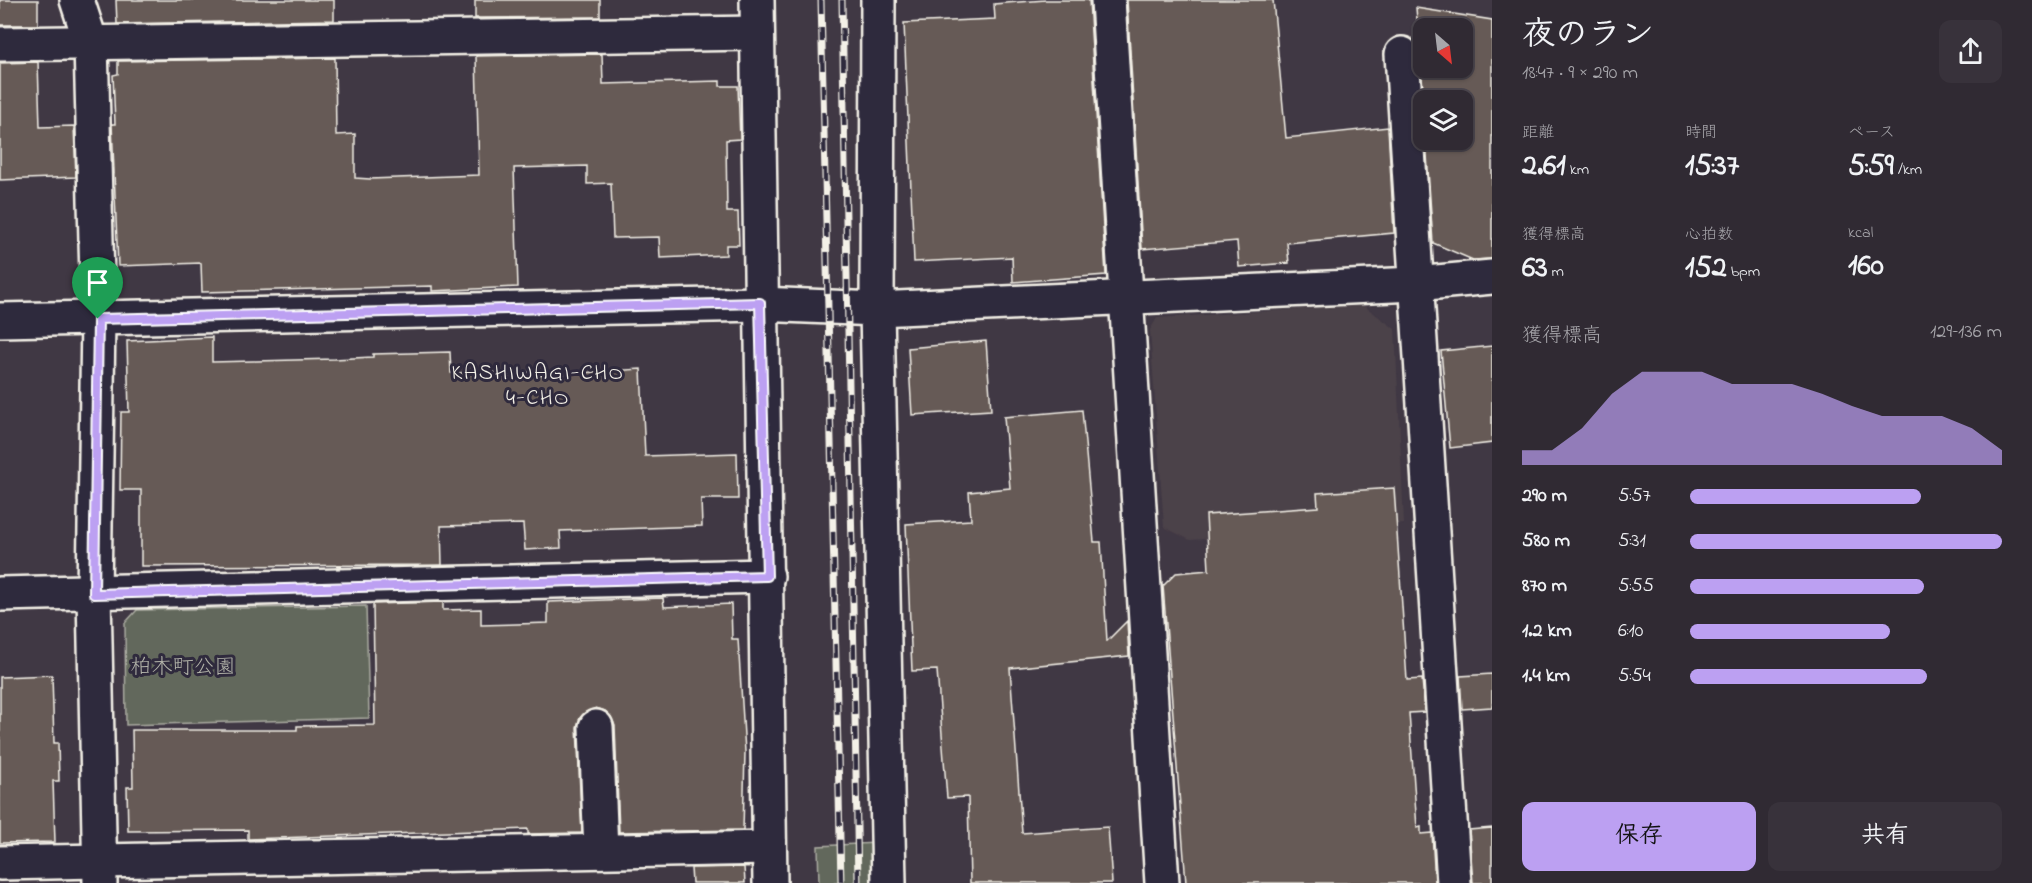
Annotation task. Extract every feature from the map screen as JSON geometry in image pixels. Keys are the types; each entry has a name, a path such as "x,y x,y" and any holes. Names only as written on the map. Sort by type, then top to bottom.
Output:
{"street":[{"path":"77,0 91,43 98,319 94,594 100,872"},
{"path":"757,0 770,883"},
{"path":"878,0 878,309 889,883"},
{"path":"1108,0 1128,297 1162,883"},
{"path":"0,44 757,33"},
{"path":"1402,54 1454,883"},
{"path":"0,320 760,303 878,309 1415,284 1492,278"},
{"path":"0,594 94,594 767,576"},
{"path":"596,727 601,851"},
{"path":"0,862 100,872 601,851 769,848"}],"shaded area":[{"path":"1363,305 1395,329 1404,524 1190,540 1164,527 1150,330 1157,318"}],"green space":[{"name":"柏木町公園","path":"366,606 369,718 126,725 125,623 137,610"},
{"path":"877,843 878,883 819,883 818,846"}],"building":[{"path":"0,0 38,0 38,25 0,25"},
{"path":"116,0 334,0 334,20 117,24"},
{"path":"475,0 600,0 600,17 475,18"},
{"path":"1046,0 1089,0 1106,275 1013,282 1012,257 914,262 904,23 995,19 994,4"},
{"path":"1127,0 1273,0 1286,138 1388,127 1394,233 1287,243 1289,263 1239,267 1237,241 1142,249"},
{"path":"1416,8 1492,20 1492,259 1473,260 1433,243 1427,150 1473,150 1473,90 1423,90 1422,78 1473,78 1473,18 1417,18"},
{"path":"602,54 603,84 720,81 720,86 738,86 740,139 726,140 727,212 738,212 739,245 726,245 726,255 660,258 659,237 613,238 611,183 587,184 587,166 514,168 518,287 432,291 432,286 202,292 201,263 118,266 112,124 115,124 113,75 118,74 118,61 335,58 336,135 355,134 355,178 370,179 479,175 476,56"},
{"path":"38,62 40,127 74,126 76,177 0,180 0,63"},
{"path":"212,337 212,362 334,359 373,357 373,354 450,352 451,373 534,372 534,376 641,369 645,456 737,453 738,499 701,499 702,526 560,531 561,548 525,550 523,524 441,526 442,565 141,566 141,490 120,490 121,412 129,412 127,341"},
{"path":"986,341 991,410 912,415 908,348"},
{"path":"1492,346 1492,443 1450,448 1441,351"},
{"path":"1082,410 1094,542 1101,542 1107,641 1127,621 1129,656 1010,668 1022,833 1108,827 1112,883 970,883 968,797 947,798 937,670 912,671 906,524 971,520 969,492 1010,488 1004,417"},
{"path":"1394,488 1407,680 1422,679 1425,712 1409,713 1417,828 1421,827 1421,834 1432,833 1435,883 1186,883 1163,586 1176,573 1209,570 1206,515 1318,507 1317,493"},
{"path":"663,598 664,607 731,604 732,639 738,639 745,752 743,830 619,832 615,726 605,711 596,708 586,712 580,718 577,727 582,833 528,834 528,829 248,839 248,830 128,831 127,787 133,787 132,730 297,730 297,726 375,725 373,604 443,602 443,610 481,609 481,625 548,623 548,602"},
{"path":"1492,674 1492,707 1462,709 1460,676"},
{"path":"52,675 54,743 58,743 59,781 53,781 55,842 0,843 0,677"},
{"path":"1492,828 1492,883 1473,883 1469,830"},
{"path":"744,867 745,883 692,883 691,868"}],"railway":[{"path":"821,0 841,883"},
{"path":"842,0 858,883"}],"district":[{"name":"KASHIWAGI-CHO 4-CHO","path":"538,384"}],"route":[{"path":"760,303 767,576 94,594 98,319 760,303"}]}
